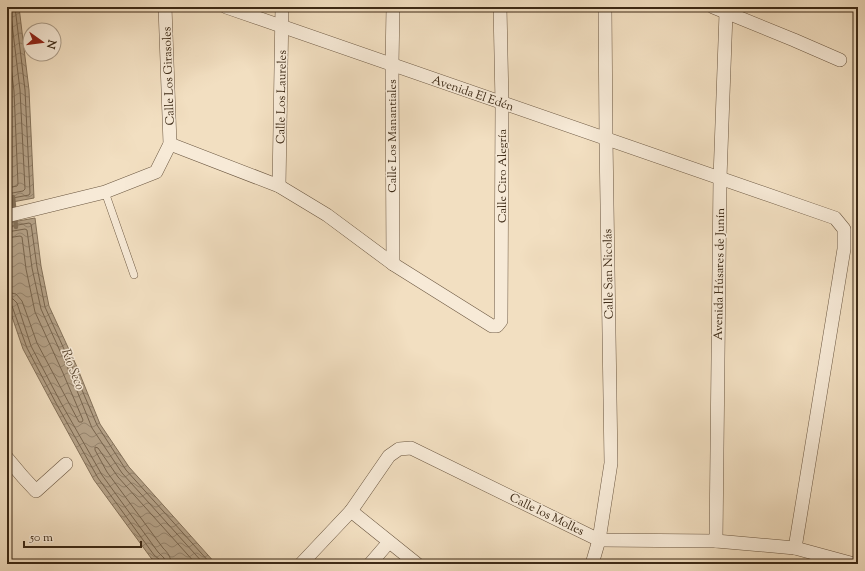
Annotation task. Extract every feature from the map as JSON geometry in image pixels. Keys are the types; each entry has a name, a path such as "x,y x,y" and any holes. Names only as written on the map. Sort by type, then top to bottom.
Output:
{"street":[{"name":"Calle Los Girasoles","path":"165,7 170,144"},
{"name":"Avenida El Edén","path":"226,7 835,218 844,229 844,249 796,548"},
{"name":"Calle Los Laureles","path":"279,186 282,7"},
{"name":"Calle Los Manantiales","path":"393,7 393,264"},
{"name":"Calle Ciro Alegría","path":"393,264 492,326 497,326 501,321 502,103 500,7"},
{"name":"Calle San Nicolás","path":"592,564 599,540 611,463 605,7"},
{"path":"713,7 727,10 840,60"},
{"name":"Avenida Húsares de Junín","path":"716,541 720,178 727,10"},
{"path":"7,216 105,192 156,172 170,144 279,186 327,215 393,264"},
{"name":"Calle los Molles","path":"301,564 351,510 388,456 398,449 411,448 599,540 716,541 796,548 854,564"},
{"path":"7,458 36,491 66,464"},
{"path":"351,510 417,564"},
{"path":"370,564 389,542"}],"lane":[{"path":"105,192 134,275"}],"water":[{"path":"7,7 19,7 22,32 22,62 26,62 29,90 34,198 7,203"},
{"path":"35,218 41,266 49,306 77,367 100,424 129,467 216,564 158,564 151,558 94,480 23,349 7,302 7,223"}],"waterway":[{"name":"Río Seco","path":"13,197 16,227"}]}
